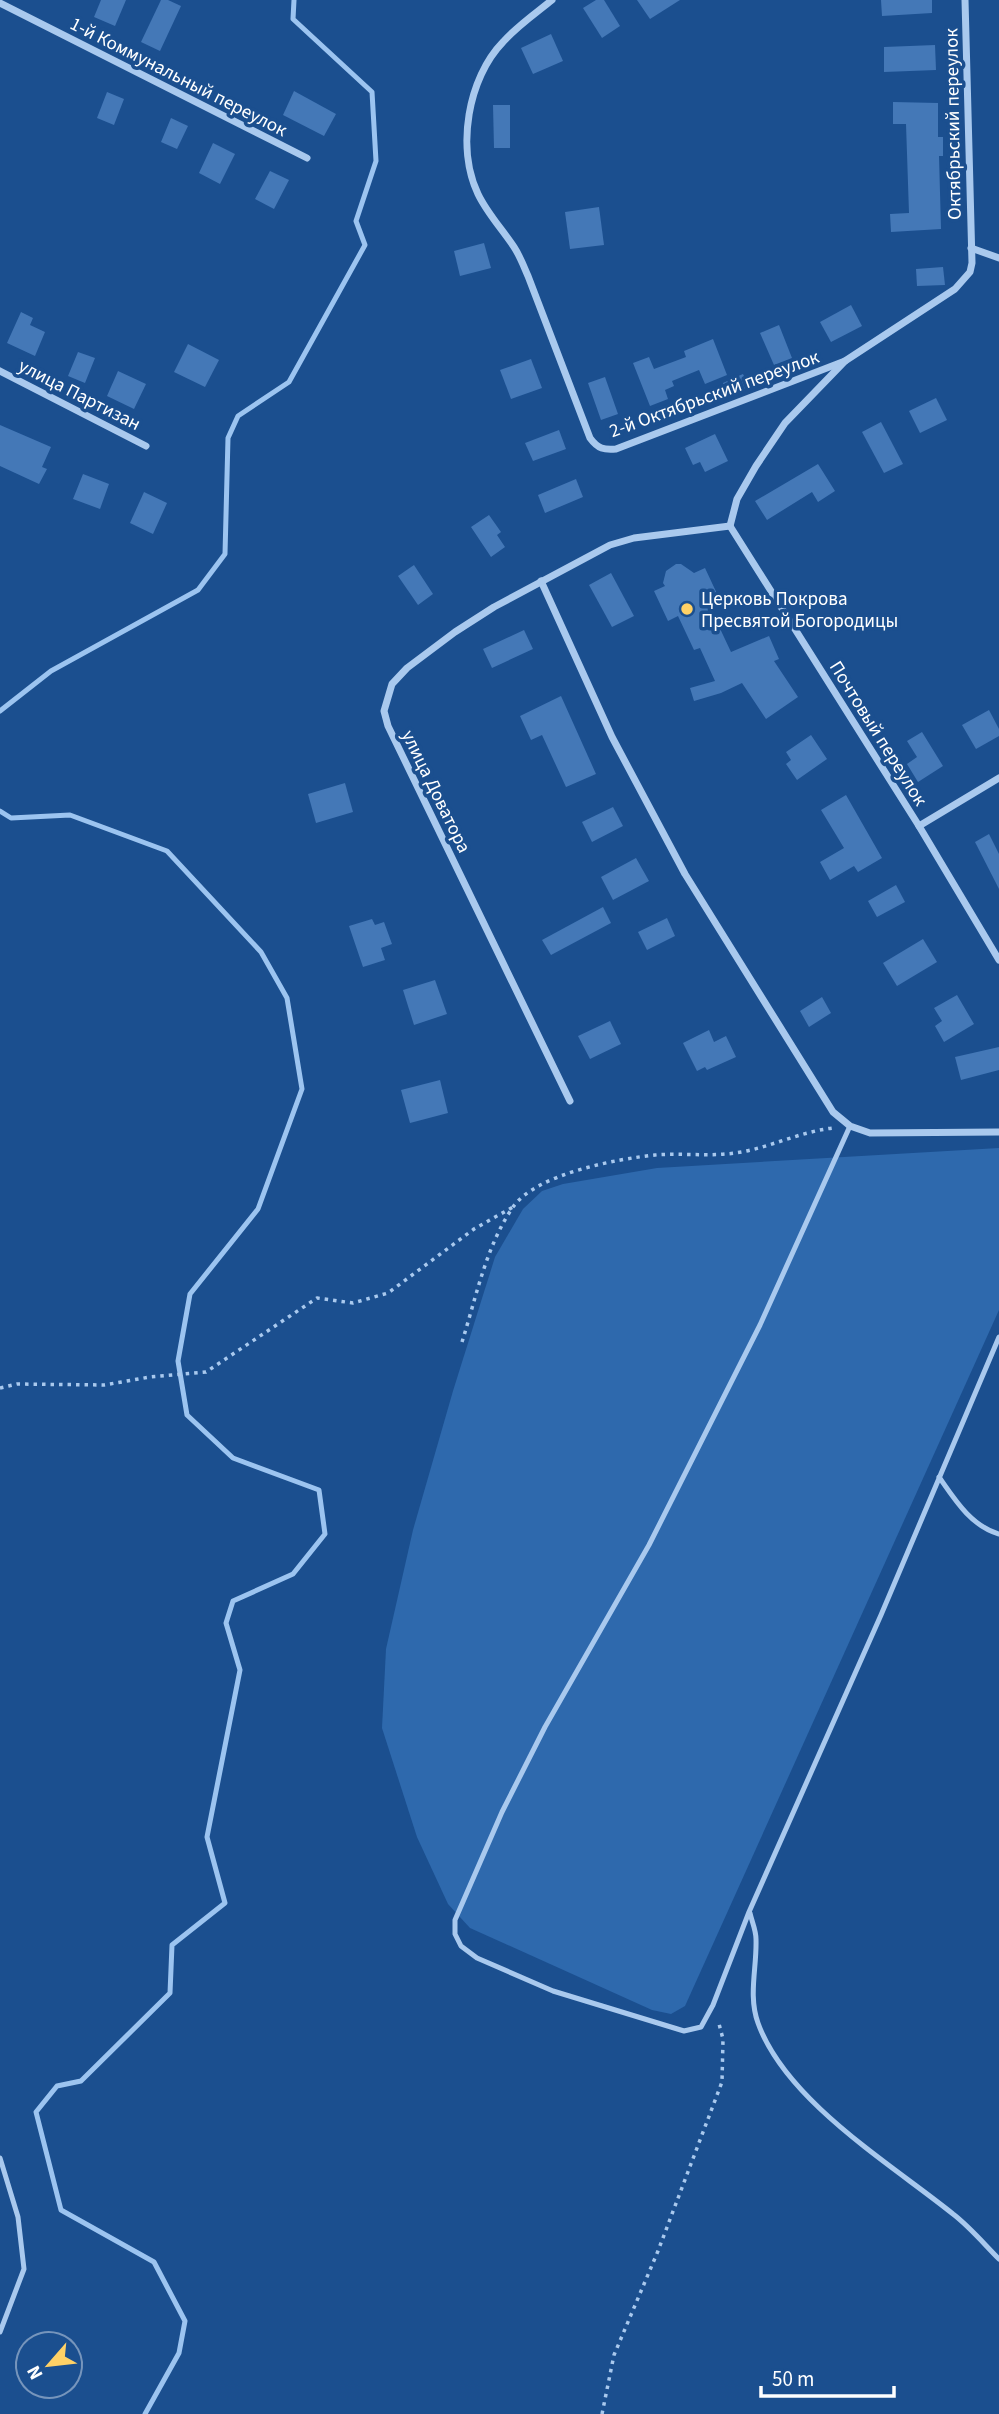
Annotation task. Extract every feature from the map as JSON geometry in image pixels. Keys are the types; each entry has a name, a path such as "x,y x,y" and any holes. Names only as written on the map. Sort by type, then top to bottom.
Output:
{"street":[{"name":"2-й Октябрьский переулок","path":"552,0 502,42 485,65 475,88 471,110 468,139 470,164 476,190 485,208 516,250 528,276 590,438 596,446 604,450 616,449 845,361"},
{"name":"Октябрьский переулок","path":"845,361 955,289 970,272 965,0"},
{"name":"1-й Коммунальный переулок","path":"0,3 307,158"},
{"path":"971,248 999,258"},
{"path":"730,526 737,499 785,422 845,361"},
{"name":"улица Партизан","path":"0,371 146,446"},
{"name":"улица Доватора","path":"569,1101 388,726 384,711 392,684 407,668 474,619 541,581 610,545 634,538 730,526"},
{"name":"Почтовый переулок","path":"730,526 919,826 999,960"},
{"path":"541,581 612,737 685,874 833,1112 850,1126 870,1133 999,1132"},
{"path":"919,826 999,778"}],"lane":[{"path":"850,1126 760,1325 649,1545 545,1727 502,1812 455,1920 454,1934 461,1946 477,1958 553,1991 684,2031 701,2027 713,2005 749,1912 999,1336"},
{"path":"939,1477 972,1519 991,1532 999,1534"},
{"path":"749,1912 756,1936 751,1995 758,2023 772,2052 797,2085 836,2123 956,2216 999,2259"},
{"path":"0,2158 18,2217 24,2269 0,2332"}],"path":[{"path":"0,1388 17,1384 104,1385 205,1372 317,1298 353,1303 388,1293 474,1229 513,1207 541,1184 575,1170 655,1155 749,1151 828,1129 850,1126"},
{"path":"462,1342 491,1252 513,1207"},
{"path":"603,2414 614,2355 658,2251 722,2082 723,2039 713,2005"}],"shaded area":[{"path":"999,1148 999,1310 685,2006 671,2014 652,2010 470,1928 448,1904 417,1837 382,1728 386,1649 413,1530 453,1391 495,1257 523,1209 542,1191 563,1184 657,1168"}],"building":[{"path":"101,0 126,0 115,26 94,17"},
{"path":"161,0 181,6 160,51 141,42"},
{"path":"596,0 604,0 620,26 602,38 583,8"},
{"path":"637,0 680,0 650,19"},
{"path":"881,0 932,0 932,13 882,16"},
{"path":"551,34 563,61 533,74 521,48"},
{"path":"935,45 936,70 884,72 884,47"},
{"path":"294,91 336,114 324,136 283,115"},
{"path":"107,92 124,99 114,125 97,118"},
{"path":"893,102 938,103 938,137 943,137 943,156 939,156 941,229 891,232 890,214 909,213 906,124 893,124"},
{"path":"493,105 510,105 510,148 494,148"},
{"path":"171,118 188,126 177,149 161,142"},
{"path":"213,143 235,154 220,184 199,173"},
{"path":"270,171 289,180 274,209 255,199"},
{"path":"599,207 604,245 570,249 565,212"},
{"path":"484,243 491,268 460,276 454,251"},
{"path":"943,267 945,285 917,286 916,269"},
{"path":"851,305 862,326 831,342 820,322"},
{"path":"21,312 33,318 30,325 45,332 35,356 7,343"},
{"path":"779,325 792,358 774,365 760,333"},
{"path":"713,339 727,375 705,384 699,370 672,381 674,386 665,390 668,399 650,406 633,363 649,357 654,369 686,357 684,351"},
{"path":"188,344 219,360 205,387 174,372"},
{"path":"78,352 95,358 85,383 68,376"},
{"path":"531,359 542,388 511,399 500,370"},
{"path":"118,371 146,384 134,409 107,396"},
{"path":"743,374 749,387 729,396 723,383"},
{"path":"605,377 618,414 601,420 588,383"},
{"path":"936,398 947,420 920,433 909,411"},
{"path":"881,422 903,464 884,473 862,432"},
{"path":"0,425 51,447 42,467 47,469 39,484 0,466"},
{"path":"559,430 566,449 533,461 525,443"},
{"path":"715,434 728,461 705,472 700,462 693,465 685,448"},
{"path":"818,464 835,491 818,502 812,492 767,520 755,501"},
{"path":"83,474 109,484 100,509 73,499"},
{"path":"576,479 583,497 545,513 538,495"},
{"path":"144,492 167,503 153,534 130,523"},
{"path":"489,515 501,532 497,535 505,547 491,557 471,527"},
{"path":"676,564 681,564 694,573 705,568 719,598 708,603 731,652 769,636 779,659 774,661 798,697 766,719 742,683 694,701 690,688 715,681 700,648 694,650 678,616 668,621 654,591 665,586 663,583 666,571"},
{"path":"414,565 433,594 418,605 398,576"},
{"path":"611,573 634,616 612,627 589,585"},
{"path":"524,630 533,649 492,668 483,649"},
{"path":"561,696 596,774 566,787 542,735 531,740 520,716"},
{"path":"989,710 999,729 999,736 976,749 962,725"},
{"path":"922,732 943,766 918,782 907,764 917,757 907,741"},
{"path":"811,735 827,759 797,780 786,764 791,760 786,752"},
{"path":"345,783 353,812 316,823 308,794"},
{"path":"846,795 882,858 858,872 854,866 830,880 820,862 844,848 821,810"},
{"path":"613,807 623,826 592,842 582,822"},
{"path":"989,834 999,854 999,889 975,842"},
{"path":"636,858 649,881 613,900 601,877"},
{"path":"896,885 905,902 877,917 868,901"},
{"path":"603,907 611,923 551,955 542,940"},
{"path":"667,918 675,936 647,950 638,932"},
{"path":"372,919 375,925 384,922 392,944 381,948 385,960 363,967 349,926"},
{"path":"923,939 937,962 897,986 883,963"},
{"path":"435,980 447,1014 414,1025 403,990"},
{"path":"957,995 974,1024 944,1042 935,1026 942,1021 934,1008"},
{"path":"822,997 831,1013 809,1027 800,1011"},
{"path":"610,1021 621,1044 590,1059 578,1036"},
{"path":"709,1030 714,1042 726,1036 736,1057 707,1070 705,1067 697,1071 683,1043"},
{"path":"999,1047 999,1070 961,1080 955,1057"},
{"path":"440,1080 448,1113 410,1123 401,1090"}],"waterway":[{"path":"0,711 51,671 198,590 225,554 228,438 238,416 289,382 365,245 356,221 376,161 372,92 293,19 294,0"},
{"path":"0,811 11,818 70,815 167,851 261,952 287,998 302,1089 258,1209 190,1294 178,1361 187,1415 233,1458 319,1490 325,1534 293,1574 233,1601 226,1623 240,1670 207,1837 225,1903 172,1945 170,1993 81,2081 57,2086 36,2112 61,2210 154,2262 185,2321 179,2353 145,2414"}],"place":[{"name":"Церковь Покрова Пресвятой Богородицы","path":"687,609"}]}
